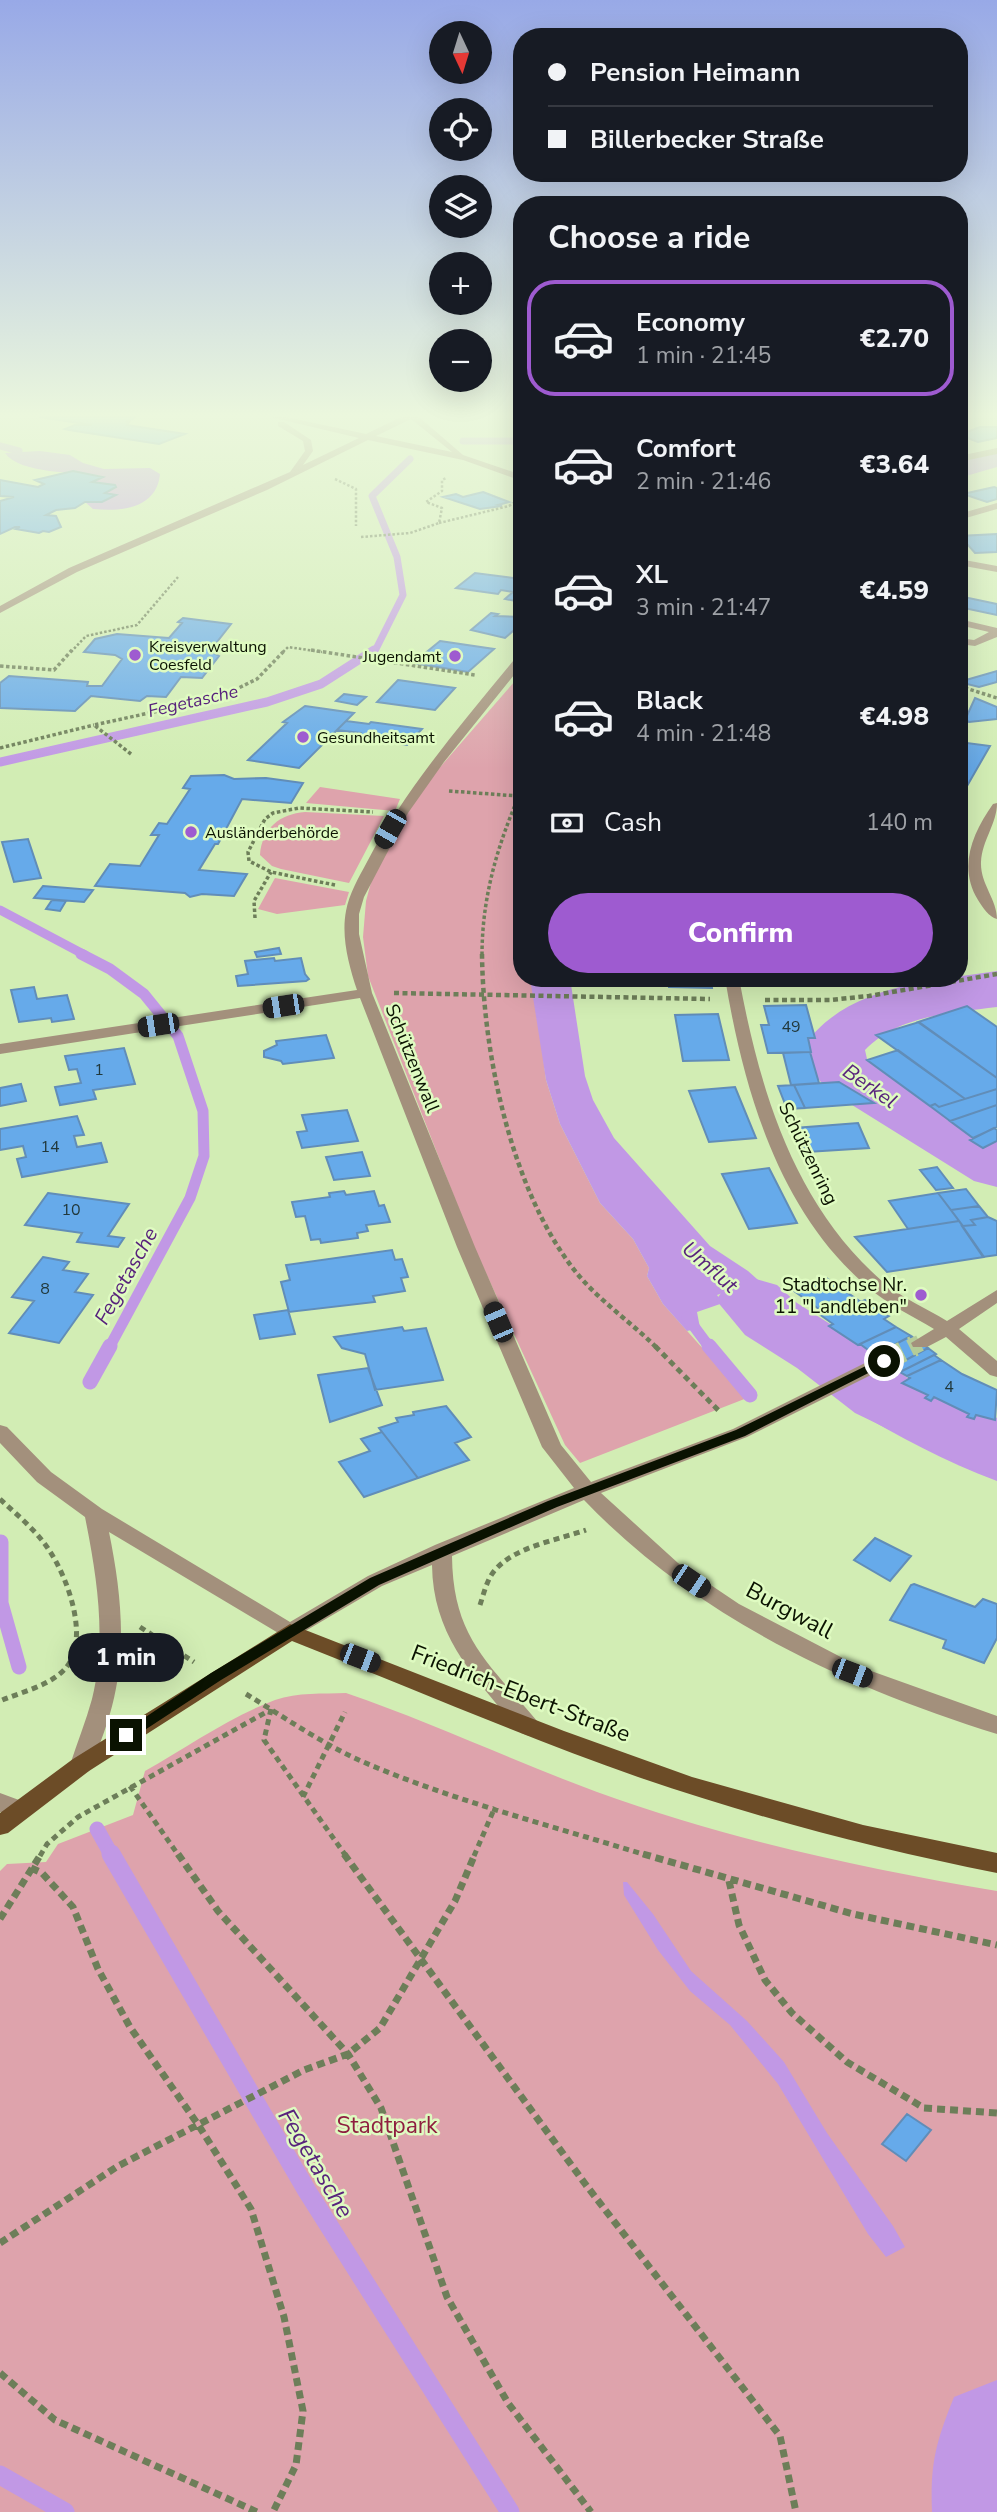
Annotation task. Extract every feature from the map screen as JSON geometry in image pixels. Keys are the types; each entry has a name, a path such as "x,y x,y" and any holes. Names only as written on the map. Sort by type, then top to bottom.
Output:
{"main road":[{"path":"0,1826 10,1806 81,1765 216,1676 290,1632"},
{"name":"Friedrich-Ebert-Straße","path":"290,1632 529,1727 646,1770 793,1816 997,1863"}],"street":[{"path":"0,610 73,570 155,534"},
{"path":"968,564 994,569 997,580"},
{"path":"968,624 997,632"},
{"path":"968,642 975,643 997,632"},
{"name":"Schützenwall","path":"513,668 399,813 359,891 352,914 353,932 357,968 365,993 466,1247 552,1447 587,1491"},
{"path":"997,807 978,838 973,865 981,891 997,915"},
{"name":"Schützenring","path":"733,987 758,1097 796,1184 829,1237 877,1286 947,1329 997,1371"},
{"path":"0,1049 365,993"},
{"path":"920,1343 947,1329 997,1296"},
{"path":"290,1632 375,1581 442,1550 740,1433 884,1361"},
{"name":"Friedrich-Ebert-Straße","path":"0,1431 44,1477 94,1514 290,1632"},
{"name":"Burgwall","path":"587,1491 614,1519 671,1568 731,1609 852,1673 997,1725"},
{"path":"81,1765 104,1696 111,1632 105,1563 94,1514"},
{"path":"442,1550 445,1594 450,1618 460,1640 529,1727"}],"path":[{"path":"361,537 392,534"},
{"path":"0,666 54,670 86,636 137,625 178,577"},
{"path":"0,748 218,698 257,679 288,647 504,679"},
{"path":"968,689 997,698"},
{"path":"94,725 131,754"},
{"path":"418,789 513,796"},
{"path":"359,891 271,872 249,861 248,852 265,819 274,813 299,808 399,813"},
{"path":"513,809 496,852 485,907 482,993 487,1047 513,1151 548,1231 573,1270 673,1361 740,1433"},
{"path":"255,918 254,901 271,872"},
{"path":"968,979 997,974"},
{"path":"365,993 830,1000 914,987"},
{"path":"0,1499 49,1550 71,1594 77,1639 72,1661 57,1676 0,1701"},
{"path":"478,1609 486,1585 499,1566 519,1555 614,1519"},
{"path":"139,1626 216,1676"},
{"path":"271,1709 330,1745 374,1766 495,1807 729,1881 926,1933 997,1945"},
{"path":"0,1919 47,1844 78,1816 271,1709"},
{"path":"271,1709 264,1740 303,1797 586,2185 780,2436 796,2512"},
{"path":"303,1797 345,1712"},
{"path":"130,1786 218,1911 348,2054 381,2108 447,2297 508,2403 591,2512"},
{"path":"0,2243 118,2166 304,2070 348,2054 380,2028 455,1901 495,1807"},
{"path":"31,1868 42,1873 73,1907 98,1969 130,2026 251,2208 284,2317 303,2411 296,2465 273,2512"},
{"path":"729,1881 738,1926 765,1980 792,2013 847,2062 924,2108 997,2113"},
{"path":"0,2373 55,2420 257,2512"}],"green space":[{"path":"513,683 513,987 534,987 546,1080 560,1124 600,1203 633,1239 649,1268 647,1276 663,1304 747,1398 580,1463 565,1445 473,1245 368,976 363,937 366,901 381,845 415,796"},
{"path":"320,787 400,799 395,811 306,803"},
{"path":"305,812 384,816 349,883 281,869 272,866 260,855 264,837 274,824 280,819"},
{"path":"275,878 349,892 345,905 277,914 258,909"},
{"name":"Stadtpark","path":"346,1693 597,1792 695,1824 845,1862 997,1891 997,2512 0,2512 0,1871 7,1864 46,1862 58,1844 133,1815 145,1771 242,1715 284,1697"}],"water":[{"path":"531,987 571,987 585,1076 593,1100 614,1138 710,1246 748,1271 803,1320 851,1346 806,1369 774,1349 723,1293 717,1295 723,1303 697,1312 700,1328 687,1331 663,1304 647,1276 649,1268 633,1239 600,1203 560,1124 546,1080"},
{"path":"902,1383 928,1395 926,1398 931,1401 934,1397 969,1414 968,1417 974,1419 976,1415 995,1420 997,1417 997,1481 941,1457 851,1409"},
{"path":"623,1882 627,1882 653,1914 691,1971 747,2021 784,2062 827,2133 905,2247 886,2257 868,2234 778,2084 730,2025 690,1991 658,1950 624,1895"}],"building":[{"path":"997,534 997,552 975,553 968,545 968,536"},
{"path":"475,573 513,578 513,592 501,590 498,594 456,588"},
{"path":"513,592 513,600 505,599"},
{"path":"968,598 997,604 997,615 968,609"},
{"path":"491,613 498,614 495,616 513,617 513,631 505,638 471,630"},
{"path":"183,618 231,624 210,651 219,656 202,678 181,677 166,697 147,696 140,701 91,696 75,711 0,708 0,683 9,676 88,682 87,686 102,686 122,659 115,655 84,652 95,639 117,634 169,638"},
{"path":"440,641 494,649 468,672 413,663"},
{"path":"997,671 997,682 979,687 968,684 968,679"},
{"path":"398,680 455,688 435,710 377,702"},
{"path":"344,694 366,697 357,705 336,701"},
{"path":"975,698 997,707 997,719 969,722 968,713"},
{"path":"305,706 354,713 299,768 248,760 287,723 283,722"},
{"path":"346,721 422,729 407,745 355,737 360,733 337,730"},
{"path":"968,743 990,746 968,784"},
{"path":"224,775 234,779 266,778 303,783 291,803 242,799 218,844 215,844 199,870 247,874 234,896 202,894 190,897 185,893 95,886 110,864 140,866 159,835 151,835 159,823 167,824 190,789 183,788 191,776"},
{"path":"28,839 41,878 14,882 2,842"},
{"path":"43,886 93,890 84,902 34,898"},
{"path":"52,900 66,901 60,911 46,909"},
{"path":"279,948 281,954 257,957 255,952"},
{"path":"274,958 275,961 301,958 309,979 238,986 236,976 248,974 245,961"},
{"path":"34,987 37,999 67,995 74,1019 52,1022 51,1018 19,1022 11,990"},
{"path":"806,1005 815,1038 808,1038 811,1052 768,1053 761,1025 769,1025 764,1006"},
{"path":"967,1006 997,1027 997,1078 918,1022"},
{"path":"718,1014 729,1060 683,1061 675,1015"},
{"path":"919,1022 997,1078 997,1089 965,1099 876,1035"},
{"path":"326,1035 334,1058 283,1064 281,1061 264,1057 264,1051 277,1045 276,1041"},
{"path":"124,1048 135,1084 93,1090 96,1099 60,1105 55,1087 81,1083 77,1069 69,1070 65,1056"},
{"path":"898,1050 965,1099 939,1107 935,1104 930,1106 867,1060"},
{"path":"810,1052 819,1083 791,1085 783,1053"},
{"path":"839,1082 874,1103 805,1108 794,1085"},
{"path":"21,1084 26,1101 0,1106 0,1088"},
{"path":"794,1085 805,1108 787,1109 778,1086"},
{"path":"735,1087 756,1138 709,1142 689,1091"},
{"path":"997,1089 997,1105 950,1121 930,1106 935,1104 939,1107"},
{"path":"997,1105 997,1127 973,1138 950,1121"},
{"path":"347,1110 358,1141 302,1148 297,1132 307,1131 302,1115"},
{"path":"77,1116 84,1135 74,1136 77,1147 101,1143 107,1162 22,1177 17,1159 26,1157 23,1146 0,1150 0,1129"},
{"path":"858,1123 869,1148 807,1152 795,1128"},
{"path":"994,1128 997,1130 997,1141 983,1148 970,1140"},
{"path":"362,1152 370,1176 334,1180 326,1157"},
{"path":"937,1167 953,1188 936,1190 920,1170"},
{"path":"769,1168 797,1223 749,1229 722,1174"},
{"path":"966,1189 979,1206 951,1210 938,1193"},
{"path":"344,1191 346,1195 374,1191 379,1206 384,1205 390,1222 366,1225 368,1231 357,1233 358,1238 321,1243 320,1239 311,1240 305,1216 296,1217 292,1202 330,1197 329,1193"},
{"path":"48,1193 129,1204 108,1236 124,1238 118,1247 77,1242 82,1233 25,1225"},
{"path":"938,1193 959,1221 908,1229 889,1201"},
{"path":"979,1206 988,1217 971,1220 975,1225 963,1226 951,1210"},
{"path":"988,1217 997,1221 997,1255 983,1257 962,1226 975,1225 971,1220"},
{"path":"959,1221 984,1257 887,1272 855,1237"},
{"path":"392,1250 395,1260 402,1259 408,1277 401,1278 405,1291 373,1296 375,1302 289,1312 281,1282 290,1280 286,1265"},
{"path":"43,1257 69,1262 63,1270 88,1274 75,1292 93,1295 59,1343 9,1333 34,1301 12,1297"},
{"path":"825,1277 861,1302 865,1300 889,1316 884,1319 896,1327 858,1345 829,1326 833,1324 819,1314 823,1312 794,1291"},
{"path":"288,1310 295,1334 260,1339 254,1315"},
{"path":"402,1327 404,1331 426,1328 443,1380 375,1390 365,1354 342,1348 334,1337"},
{"path":"896,1327 911,1336 875,1355 860,1344"},
{"path":"911,1336 928,1348 893,1367 875,1355"},
{"path":"928,1348 936,1354 900,1372 893,1367"},
{"path":"934,1355 941,1360 907,1376 900,1372"},
{"path":"941,1360 962,1374 997,1390 995,1420 976,1415 974,1419 967,1417 969,1414 934,1397 931,1401 925,1398 928,1395 902,1383 910,1378 907,1376"},
{"path":"368,1368 382,1405 330,1422 318,1375"},
{"path":"446,1406 471,1437 455,1443 469,1460 418,1478 379,1428 398,1422 396,1418 414,1415 413,1412"},
{"path":"382,1432 418,1478 364,1497 339,1462 370,1451 361,1439"},
{"path":"875,1538 911,1556 890,1581 854,1560"},
{"path":"914,1584 975,1607 983,1599 997,1604 997,1638 984,1663 943,1648 946,1640 890,1620"},
{"path":"907,2114 931,2130 906,2161 882,2144"}],"waterway":[{"name":"Fegetasche","path":"371,652 376,649 403,595 397,557 388,534"},
{"name":"Fegetasche","path":"0,762 267,702 321,684 374,650"},
{"name":"Fegetasche","path":"0,910 85,955"},
{"name":"Fegetasche","path":"81,954 110,969 144,994 178,1036 203,1111 204,1156 190,1198 109,1348"},
{"name":"Berkel","path":"997,989 909,1003 888,1010 850,1031 834,1047 837,1065 850,1077 997,1167"},
{"name":"Umflut","path":"752,1300 771,1319 823,1352 882,1396 997,1450"},
{"path":"687,1317 710,1348"},
{"name":"Fegetasche","path":"90,1382 110,1346"},
{"path":"709,1346 750,1395"},
{"name":"Fegetasche","path":"1,1542 1,1603 19,1667"},
{"name":"Fegetasche","path":"97,1829 112,1856"},
{"name":"Fegetasche","path":"111,1854 307,2191 510,2512"},
{"name":"Berkel","path":"994,2512 992,2480 997,2440"},
{"path":"0,2475 65,2512"}],"tunnel":[{"path":"884,1361 920,1343"}],"place":[{"name":"Kreisverwaltung Coesfeld","path":"135,655"},
{"name":"Jugendamt","path":"455,656"},
{"name":"Gesundheitsamt","path":"303,737"},
{"name":"Ausländerbehörde","path":"191,832"},
{"name":"Stadtochse Nr. 11 \"Landleben\"","path":"921,1295"}],"route":[{"path":"126,1735 216,1676 375,1581 553,1504 740,1433 884,1361"}]}
